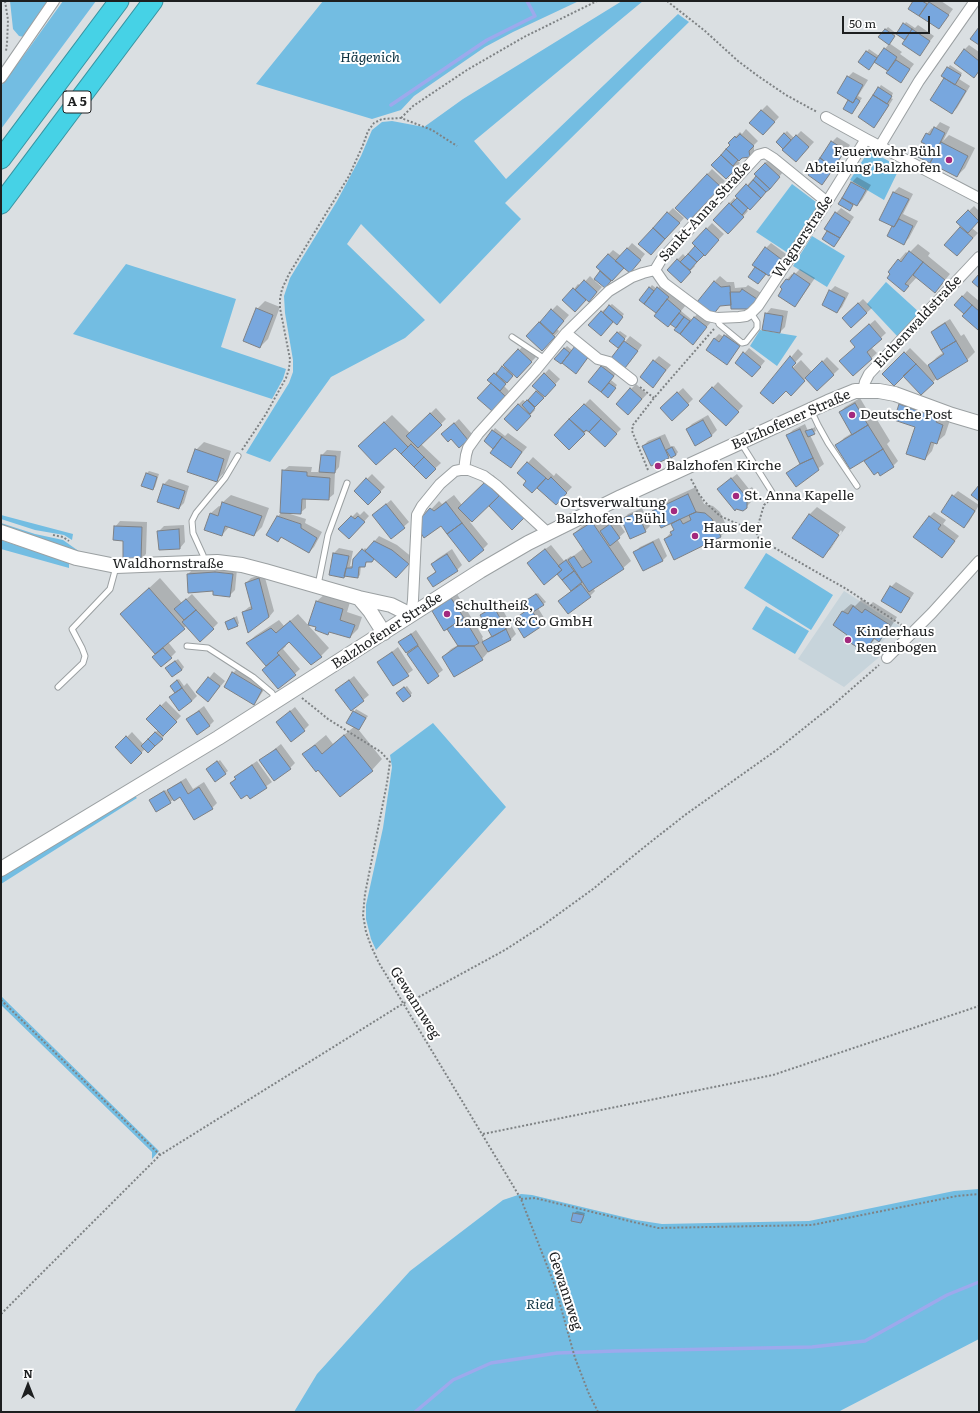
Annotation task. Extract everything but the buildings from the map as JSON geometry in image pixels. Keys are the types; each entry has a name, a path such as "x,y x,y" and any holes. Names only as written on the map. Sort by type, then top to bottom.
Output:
{"highway":[{"name":"A 5","path":"1,159 120,1"},
{"name":"A 5","path":"1,204 153,1"}],"street":[{"path":"1,78 54,1"},
{"path":"880,146 919,81 975,1"},
{"path":"826,116 866,139 979,198"},
{"name":"Wagnerstraße","path":"751,313 758,306 827,202 866,139"},
{"name":"Sankt-Anna-Straße","path":"464,470 468,448 478,434 545,359 566,332 609,291 632,277 655,270 661,260 758,155 765,153 773,158 827,202"},
{"name":"Eichenwaldstraße","path":"863,390 869,374 979,257"},
{"path":"655,270 664,283 708,316 718,321 746,316 751,313"},
{"path":"566,332 598,359 609,362 632,380"},
{"name":"Balzhofener Straße","path":"1,869 218,738 508,554 548,532 686,467 846,394 863,390 888,392 952,415 979,422"},
{"path":"411,615 417,515 422,506 440,484 455,472 464,470 475,472 484,476 548,532"},
{"name":"Waldhornstraße","path":"1,532 76,558 116,566 126,567 204,562 242,565 359,598 391,605 411,615"},
{"path":"888,658 979,561"},
{"path":"359,598 370,611 384,633"}],"lane":[{"path":"718,321 742,343 746,342 757,328 757,322 751,313"},
{"path":"512,337 545,359"},
{"path":"811,410 828,443 857,486"},
{"path":"740,443 775,497"},
{"path":"204,562 203,555 193,533 192,521 196,513 225,478 238,456"},
{"path":"318,586 328,536 347,483"},
{"path":"58,687 83,664 85,656 72,629 110,589 116,566"},
{"path":"187,646 208,648 253,676 272,693 276,701"}],"path":[{"path":"4,58 7,44 8,20 6,1"},
{"path":"401,118 413,106 467,70 526,36 597,1"},
{"path":"667,1 758,76 786,95 826,116"},
{"path":"238,456 266,414 286,378 289,369 290,359 281,318 280,304 282,289 289,274 349,176 364,145 368,131 374,123 382,119 401,118 432,130 457,146"},
{"path":"653,483 632,431 634,425 654,398 718,321"},
{"path":"632,380 654,398"},
{"path":"686,467 699,494 720,516 756,532"},
{"path":"775,497 764,505 756,532 759,539 848,590 913,633"},
{"path":"1,1314 160,1155 404,1003 417,998 505,950 542,926 593,889 642,848 685,815 778,748 833,705 888,658"},
{"name":"Gewannweg","path":"294,690 299,696 328,719 381,752 390,762 388,784 365,894 363,915 366,932 379,963 521,1199 555,1286 575,1358 589,1394 598,1412"},
{"path":"1,1000 160,1155"},
{"path":"483,1134 773,1075 979,1006"},
{"path":"521,1199 535,1198 658,1228 812,1225 949,1198 979,1194"}],"shaded area":[{"name":"Kinderhaus Regenbogen","path":"844,591 904,629 900,634 895,629 878,646 884,653 844,687 798,659"}],"green space":[{"path":"10,1 49,1 24,37 19,36 13,29"},
{"path":"63,1 96,1 1,129 1,86"},
{"name":"Hägenich","path":"323,1 579,1 485,47 414,96 401,110 372,119 256,84"},
{"path":"622,1 643,1 474,141 506,179 678,14 689,22 505,203 521,219 440,304 361,224 347,244 425,320 405,338 331,377 270,462 246,453 289,383 293,372 293,360 285,313 284,296 290,278 337,201 361,156 372,130 382,122 392,121 424,127 463,99"},
{"path":"868,152 872,152 900,167 884,200 850,180"},
{"path":"792,184 816,202 817,210 788,253 756,232"},
{"path":"812,236 845,256 827,287 793,266"},
{"path":"126,264 236,299 221,347 286,369 283,379 272,399 73,334"},
{"path":"886,282 920,313 897,336 867,304"},
{"path":"760,330 797,336 777,366 750,346"},
{"path":"1,515 73,534 72,540 64,535 35,530 1,519"},
{"path":"1,523 35,534 63,540 80,552 1,527"},
{"path":"1,540 69,563 69,568 1,549"},
{"path":"766,553 833,595 811,630 744,588"},
{"path":"766,606 809,631 795,654 752,629"},
{"path":"433,723 506,807 376,950 371,939 366,919 366,905 383,828 392,767 390,755"},
{"path":"134,795 137,798 1,884 1,876"},
{"path":"1,996 159,1151 152,1159 152,1152 1,1005"},
{"name":"Ried","path":"979,1189 979,1339 838,1412 294,1412 317,1374 410,1271 503,1200 521,1194 532,1195 636,1220 662,1224 809,1221 954,1191"}],"waterway":[{"path":"391,105 487,40 535,16 527,1"},
{"path":"415,1412 453,1380 491,1363 557,1353 812,1347 865,1341 947,1295 979,1282"}],"place":[{"name":"Feuerwehr Bühl Abteilung Balzhofen","path":"949,160"},
{"name":"Deutsche Post","path":"852,415"},
{"name":"Balzhofen Kirche","path":"658,466"},
{"name":"St. Anna Kapelle","path":"736,496"},
{"name":"Ortsverwaltung Balzhofen - Bühl","path":"674,511"},
{"name":"Haus der Harmonie","path":"695,536"},
{"name":"Schultheiß, Langner & Co GmbH","path":"447,614"},
{"name":"Kinderhaus Regenbogen","path":"848,640"}]}
